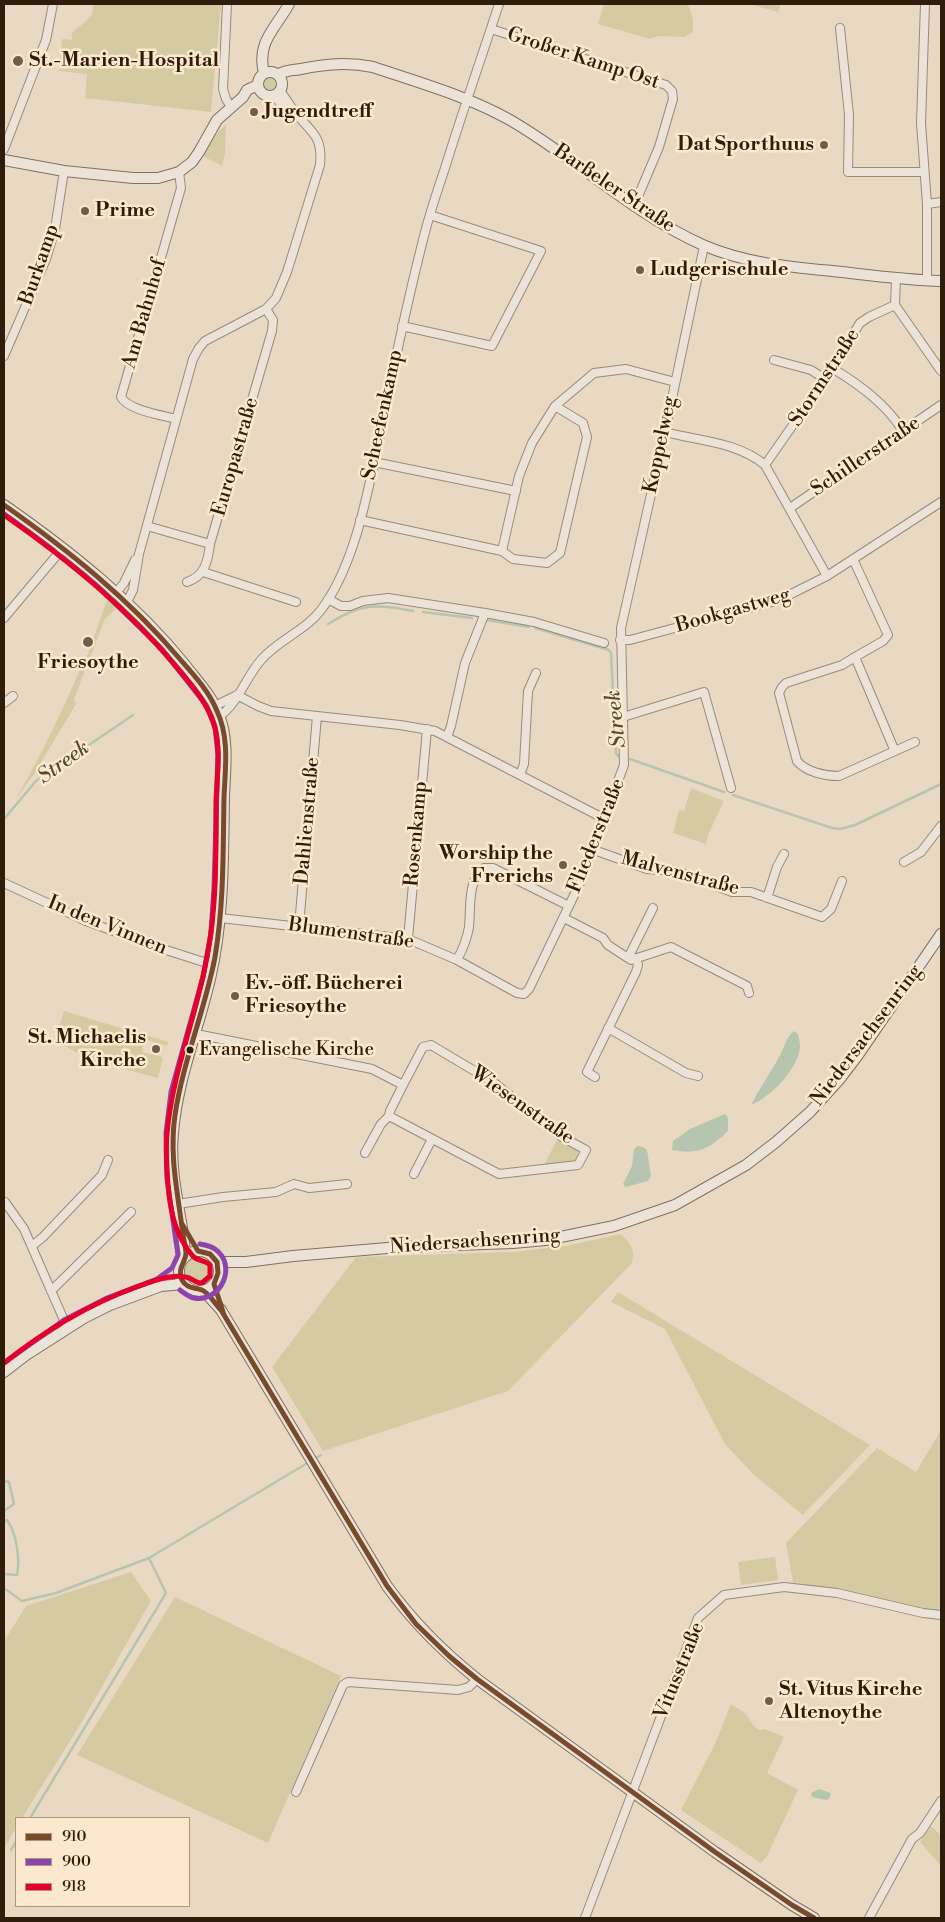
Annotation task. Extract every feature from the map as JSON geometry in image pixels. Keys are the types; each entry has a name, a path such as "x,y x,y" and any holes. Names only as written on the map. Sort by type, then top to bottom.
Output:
{"main road":[{"path":"4,160 64,170 133,178 158,178 179,172 192,162 217,120 243,97 247,90 260,89 269,96 275,81 270,61 264,48 266,39 289,4"},
{"name":"Barßeler Straße","path":"275,81 292,75 298,69 331,64 356,64 373,67 466,100 514,123 634,206 674,231 704,246 726,254 778,265 941,281"},
{"path":"260,89 259,78 275,81"},
{"path":"4,505 37,528 127,602 165,640 204,689 220,716 225,748 220,918 213,965 177,1105 173,1133 172,1160 186,1256"},
{"name":"Niedersachsenring","path":"217,1262 246,1262 399,1247 546,1240 614,1226 675,1205 746,1165 810,1112 839,1080 858,1055 941,934"},
{"path":"182,1223 198,1251"},
{"path":"198,1251 209,1253 217,1262 219,1273 214,1284 203,1290 193,1290 184,1284 179,1272 186,1256 198,1251"},
{"name":"Niedersachsenring","path":"219,1273 246,1262"},
{"path":"161,1286 179,1272"},
{"path":"4,1372 67,1328 110,1305 161,1286 184,1284"},
{"path":"214,1284 221,1310"},
{"path":"203,1290 221,1310 382,1578 400,1605 434,1642 477,1678 756,1882 814,1918"}],"street":[{"path":"4,149 46,40 53,4"},
{"path":"227,4 223,89 231,107"},
{"name":"Scheefenkamp","path":"220,716 230,708 253,671 268,652 305,626 320,611 345,565 360,520 402,326 430,215 466,100 499,4"},
{"path":"925,4 921,123 927,204 927,281"},
{"path":"840,28 848,115 848,172 924,172"},
{"name":"Großer Kamp Ost","path":"491,29 666,85 672,91 673,100 659,147 634,206"},
{"path":"116,593 124,583 138,554 189,372 199,348 213,336 266,309 276,298 282,285 320,166 322,151 320,144 314,133 293,110 281,104 275,81"},
{"name":"Burkamp","path":"4,356 46,260 55,229 64,170"},
{"name":"Am Bahnhof","path":"176,419 131,406 124,402 121,397 181,188 179,172"},
{"path":"927,204 941,202"},
{"path":"402,326 492,346 541,251 430,215"},
{"name":"Koppelweg","path":"620,642 626,603 665,432 704,246"},
{"path":"896,278 895,305 941,371"},
{"name":"Stormstraße","path":"765,465 825,379 860,323 869,316 895,305"},
{"name":"Europastraße","path":"147,526 210,544 272,331 273,320 266,309"},
{"path":"774,360 811,370 825,379"},
{"path":"832,368 851,379 885,407 903,431"},
{"path":"502,551 519,476 532,442 555,406 594,373 626,369 675,382"},
{"name":"Schillerstraße","path":"790,508 941,405"},
{"path":"360,520 502,551 513,559 547,563 560,553 587,436 583,423 555,406"},
{"path":"665,432 740,449 754,456 765,465 827,576"},
{"path":"374,462 516,491"},
{"name":"Bookgastweg","path":"620,642 775,601 808,587 941,502"},
{"path":"187,582 198,577 203,572 210,544"},
{"path":"4,618 62,549"},
{"path":"127,602 133,590 138,554"},
{"path":"853,559 888,635 883,641 842,665 786,683 782,686 779,693 798,761 802,766 811,770 828,776 839,776 915,742"},
{"path":"203,572 296,602"},
{"path":"328,599 341,606 350,606 363,601 388,598 534,622 604,643"},
{"path":"447,737 465,663 485,614"},
{"name":"Fliederstraße","path":"529,989 564,918 594,850 623,772 625,758 620,642"},
{"path":"855,657 894,750"},
{"path":"520,775 524,764 528,691 536,673"},
{"path":"623,717 704,692 731,788"},
{"path":"237,695 271,711 427,729 447,737 606,818"},
{"name":"Scheefenkamp","path":"215,706 237,695"},
{"path":"4,703 13,696"},
{"name":"Dahlienstraße","path":"299,926 317,716"},
{"name":"Rosenkamp","path":"408,939 427,729"},
{"path":"904,862 922,852 941,826"},
{"name":"Malvenstraße","path":"594,850 647,869 676,871 732,892 751,892 822,917 831,909 842,881"},
{"name":"Malvenstraße","path":"767,898 777,867 784,854"},
{"path":"457,960 465,944 474,884 477,874 484,868 493,868 569,906"},
{"name":"In den Vinnen","path":"4,882 86,921 213,965"},
{"path":"632,958 653,908"},
{"name":"Blumenstraße","path":"220,918 408,939 457,960 520,994 524,994 529,989"},
{"path":"564,918 603,938 608,945 632,958 638,965 587,1072 595,1077"},
{"path":"632,958 671,947 747,986 749,993"},
{"path":"608,1028 686,1073 698,1076"},
{"path":"196,1034 372,1070 403,1085"},
{"name":"Wiesenstraße","path":"365,1153 382,1124 389,1116 390,1110 423,1048 431,1045 494,1082 562,1137 586,1150 578,1165 499,1174 389,1116"},
{"path":"414,1174 432,1139"},
{"path":"32,1246 43,1237 102,1175 108,1160"},
{"path":"178,1204 276,1192 294,1184 308,1188 346,1184"},
{"path":"5,1202 20,1222 32,1246 67,1328"},
{"path":"51,1291 131,1212"},
{"name":"Vitusstraße","path":"585,1918 698,1618 724,1595 784,1587 809,1589 861,1597 923,1613 941,1615"},
{"path":"296,1792 343,1685 348,1682 458,1690 469,1687 477,1678"},
{"path":"869,1918 912,1839 920,1833 941,1801"}],"shaded area":[{"path":"93,4 221,4 211,112 85,98 87,74 59,71 62,39 72,40 72,33 92,15"},
{"path":"604,4 688,4 693,19 693,32 684,37 659,36 650,39 598,24"},
{"path":"749,4 781,4 778,12"},
{"path":"267,77 273,77 277,84 273,91 267,91 263,87 263,81"},
{"path":"226,124 225,154 222,166 203,156 215,136"},
{"path":"107,600 118,607 105,619 74,699 76,704 34,774 15,800 43,750 83,662 85,662"},
{"path":"691,788 724,801 708,835 706,844 673,833 679,810 684,811"},
{"path":"64,1011 168,1042 167,1046 144,1039 142,1052 163,1057 158,1078 91,1060 55,1041"},
{"path":"794,1031 798,1034 800,1044 799,1054 790,1072 767,1096 751,1105 789,1037"},
{"path":"725,1114 728,1118 728,1131 715,1142 696,1151 672,1150 673,1141 690,1129"},
{"path":"557,1140 577,1150 577,1159 567,1164 543,1167"},
{"path":"638,1146 647,1150 651,1176 648,1181 626,1187 623,1184 632,1166 634,1149"},
{"path":"620,1234 631,1247 633,1254 632,1263 508,1391 323,1451 272,1367 356,1257 512,1252 566,1246"},
{"path":"199,1256 209,1260 213,1270 209,1280 199,1284 189,1280 185,1270 189,1260"},
{"path":"618,1292 870,1445 803,1515 754,1475 725,1444 665,1329 611,1302"},
{"path":"941,1430 941,1609 929,1612 862,1594 793,1583 786,1543 877,1448 916,1472"},
{"path":"775,1557 778,1580 741,1585 738,1562"},
{"path":"131,1572 151,1601 80,1725 23,1817 15,1817 15,1830 4,1848 4,1641 26,1606"},
{"path":"175,1597 341,1676 268,1843 77,1755"},
{"path":"731,1704 746,1714 759,1730 765,1729 784,1737 767,1773 798,1790 767,1856 761,1863 681,1810 715,1744"},
{"path":"819,1789 831,1793 829,1799 812,1797 811,1793"},
{"path":"931,1826 941,1835 941,1866 920,1842"}],"waterway":[{"name":"Streek","path":"328,624 350,612 369,607 379,606 413,611"},
{"name":"Streek","path":"423,612 472,618"},
{"name":"Streek","path":"487,620 529,627"},
{"name":"Streek","path":"535,628 609,650 611,653 616,753 621,757"},
{"name":"Streek","path":"4,819 36,781 133,715"},
{"name":"Streek","path":"627,758 724,792"},
{"name":"Streek","path":"733,795 840,829 855,825 941,784"},
{"path":"314,1459 321,1455"},
{"path":"4,1588 22,1601 56,1593 149,1558 309,1462"},
{"path":"4,1481 9,1482 14,1504 4,1511"},
{"path":"4,1522 7,1520 13,1532 18,1562 17,1575 4,1574"},
{"path":"31,1817 166,1593 149,1558"},
{"path":"11,1850 15,1844"}],"transit line":[{"name":"910","path":"4,505 74,557 139,615 190,670 205,690 214,704 224,732 226,754 222,897 218,937 211,977 179,1095 173,1130 175,1175 186,1252 180,1273 182,1280 188,1286 204,1291 221,1310 387,1586 416,1624 449,1656 477,1679 715,1852 814,1918"},
{"name":"900","path":"4,514 96,585 161,648 206,705 215,727 218,755 211,933 203,977 171,1092 166,1133 167,1179 178,1255 172,1268 157,1279 107,1298 64,1320 4,1363"},
{"name":"918","path":"4,515 72,565 135,621 188,680 197,693 209,712 218,745 213,918 202,979 174,1089 166,1150 169,1195 176,1227 182,1241 194,1257 210,1265 210,1276 202,1283 187,1277 166,1278 118,1294 67,1320 35,1340 4,1363"},
{"name":"910","path":"182,1224 198,1251 210,1254 217,1262 218,1273 214,1284 224,1315"},
{"name":"900","path":"180,1290 194,1298 204,1298 212,1295 219,1289 223,1281 226,1273 222,1256 213,1248 200,1244"}],"place":[{"name":"St.-Marien-Hospital","path":"18,61"},
{"name":"Jugendtreff","path":"254,112"},
{"name":"Dat Sporthuus","path":"824,145"},
{"name":"Prime","path":"85,211"},
{"name":"Ludgerischule","path":"640,270"},
{"name":"Friesoythe","path":"88,642"},
{"name":"Worship the Frerichs","path":"563,865"},
{"name":"Ev.-öff. Bücherei Friesoythe","path":"235,996"},
{"name":"St. Michaelis Kirche","path":"156,1049"},
{"name":"Evangelische Kirche","path":"190,1050"},
{"name":"St. Vitus Kirche Altenoythe","path":"769,1701"}]}
